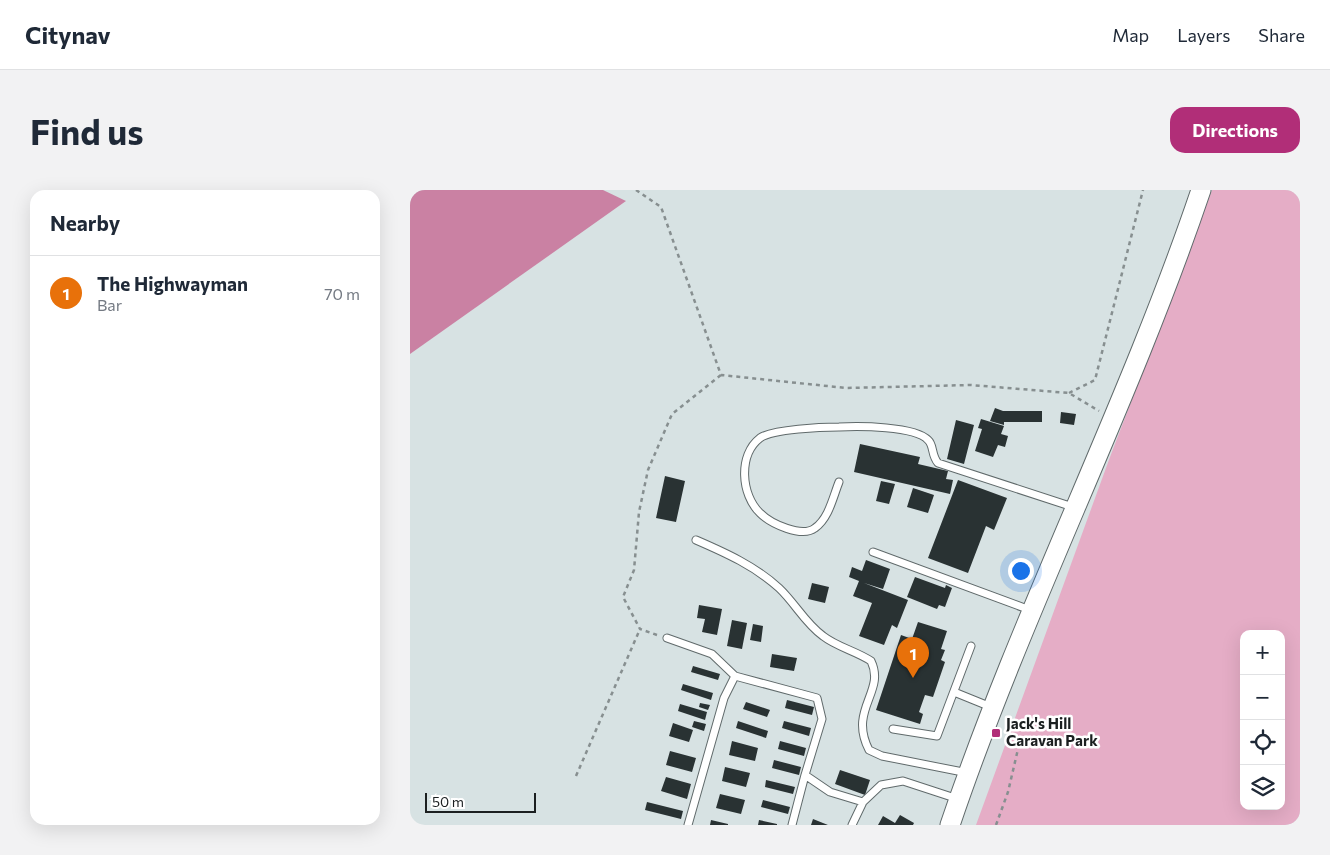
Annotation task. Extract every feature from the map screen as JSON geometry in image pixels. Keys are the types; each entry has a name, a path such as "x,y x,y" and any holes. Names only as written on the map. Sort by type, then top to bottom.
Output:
{"main road":[{"path":"950,825 968,774 1033,611 1113,420 1201,190"}],"lane":[{"path":"839,482 825,520 814,530 806,533 770,520 759,513 748,492 744,470 748,455 760,438 766,436 796,429 840,427 903,430 928,439 932,456 938,463 1076,508"},
{"path":"696,540 746,564 762,574 780,589 807,622 824,638 871,660 876,676 860,727 863,739 869,750 882,756 968,774"},
{"path":"873,552 1033,611"},
{"path":"667,638 712,654 735,676 817,698 822,719 792,825"},
{"path":"893,729 937,736 971,646"},
{"path":"688,825 724,698 735,676"},
{"path":"954,692 994,708"},
{"path":"805,775 830,792 863,802"},
{"path":"852,825 863,802 881,785 903,781 958,800"}],"path":[{"path":"636,190 661,208 721,375"},
{"path":"1069,393 1095,380 1143,190"},
{"path":"667,638 640,629 623,597 634,570 639,512 648,470 672,414 721,375 846,388 971,385 1069,393 1113,420"},
{"path":"576,776 640,629"},
{"path":"996,825 1008,792 1018,749"}],"shaded area":[{"path":"410,190 603,190 626,201 410,354"},
{"path":"1212,190 1300,190 1300,825 976,825 1110,457"}],"building":[{"path":"995,408 1003,411 1042,411 1042,422 1004,422 1004,425 990,421"},
{"path":"1061,412 1076,414 1074,425 1060,423"},
{"path":"981,419 1004,426 1001,434 1008,436 1005,447 998,445 993,457 975,451 982,429 978,428"},
{"path":"956,420 974,425 964,464 947,459"},
{"path":"860,444 920,457 918,464 948,471 946,479 953,480 950,494 854,472"},
{"path":"665,476 685,481 676,522 656,518"},
{"path":"958,480 1007,498 994,530 986,526 968,573 928,558"},
{"path":"881,481 895,484 889,504 876,501"},
{"path":"913,488 934,495 928,513 907,507"},
{"path":"866,560 890,569 883,589 864,583 908,600 897,628 892,625 884,645 859,636 872,603 853,596 859,581 849,577 852,567 862,571"},
{"path":"915,577 945,588 946,585 952,588 945,607 939,605 937,609 907,597"},
{"path":"812,583 829,587 825,603 808,599"},
{"path":"699,605 722,609 717,635 702,632 705,619 697,618"},
{"path":"732,620 747,623 742,649 727,646"},
{"path":"918,622 947,631 941,649 945,650 941,660 945,662 933,697 925,695 919,712 923,714 920,724 876,710 901,635 912,639"},
{"path":"753,624 763,626 761,642 750,640"},
{"path":"772,654 797,658 794,671 770,667"},
{"path":"693,666 720,674 718,680 691,672"},
{"path":"683,684 713,693 711,700 681,690"},
{"path":"787,700 814,707 812,715 785,708"},
{"path":"746,702 770,710 767,717 743,709"},
{"path":"700,703 710,705 708,710 699,707"},
{"path":"680,704 707,712 705,720 678,711"},
{"path":"694,721 706,724 704,731 692,727"},
{"path":"738,721 768,731 766,738 736,728"},
{"path":"784,721 811,728 809,736 782,728"},
{"path":"673,723 693,730 689,742 669,736"},
{"path":"732,741 758,748 755,761 729,755"},
{"path":"780,741 806,748 804,756 778,749"},
{"path":"670,751 696,758 692,772 666,765"},
{"path":"774,760 801,767 799,775 772,768"},
{"path":"725,767 750,773 746,787 722,781"},
{"path":"840,770 870,780 865,795 835,784"},
{"path":"666,777 691,784 687,799 661,791"},
{"path":"766,780 795,787 793,794 765,787"},
{"path":"720,794 745,800 741,814 716,808"},
{"path":"763,800 790,807 788,814 761,807"},
{"path":"647,802 683,811 681,819 645,810"},
{"path":"900,815 914,823 913,825 878,825 883,816 895,823"},
{"path":"813,819 828,825 811,825"},
{"path":"711,820 728,824 728,825 710,825"},
{"path":"759,820 777,824 777,825 758,825"}],"place":[{"name":"The Highwayman","path":"913,678"},
{"name":"Jack's Hill Caravan Park","path":"996,733"}]}
